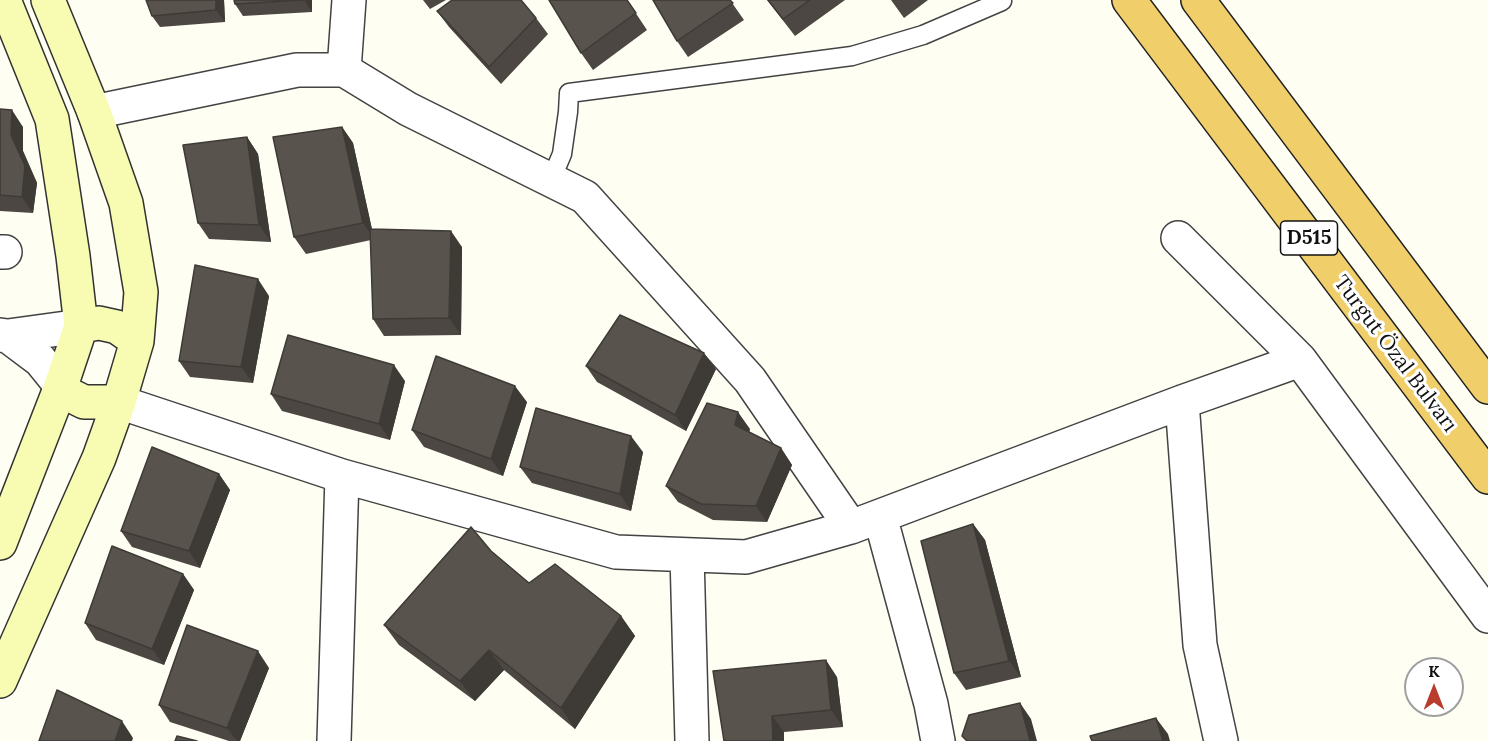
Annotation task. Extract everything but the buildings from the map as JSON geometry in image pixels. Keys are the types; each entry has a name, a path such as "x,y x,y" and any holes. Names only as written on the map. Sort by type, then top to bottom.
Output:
{"highway":[{"name":"Turgut Özal Bulvarı","path":"1130,0 1488,477"},
{"name":"D515","path":"1198,0 1488,387"}],"main road":[{"path":"0,543 61,386 81,326 52,119 4,0"},
{"path":"0,681 99,458 137,341 141,292 126,203 94,112 48,0"},
{"path":"81,326 99,323 117,327 137,341"},
{"path":"61,386 70,395 84,402 119,402"}],"street":[{"path":"344,70 349,0"},
{"path":"94,112 297,70 344,70 408,109 585,197 750,380 866,521 931,704 938,741"},
{"path":"1178,238 1300,360 1488,616"},
{"path":"4,336 81,326"},
{"path":"4,336 40,360 61,386"},
{"path":"119,402 342,476 616,552 746,557 866,521 1300,360"},
{"path":"1182,402 1200,645 1221,741"},
{"path":"334,741 342,476"},
{"path":"687,555 692,741"}],"lane":[{"path":"551,180 562,154 569,93 852,56 923,35 1001,0"}]}
